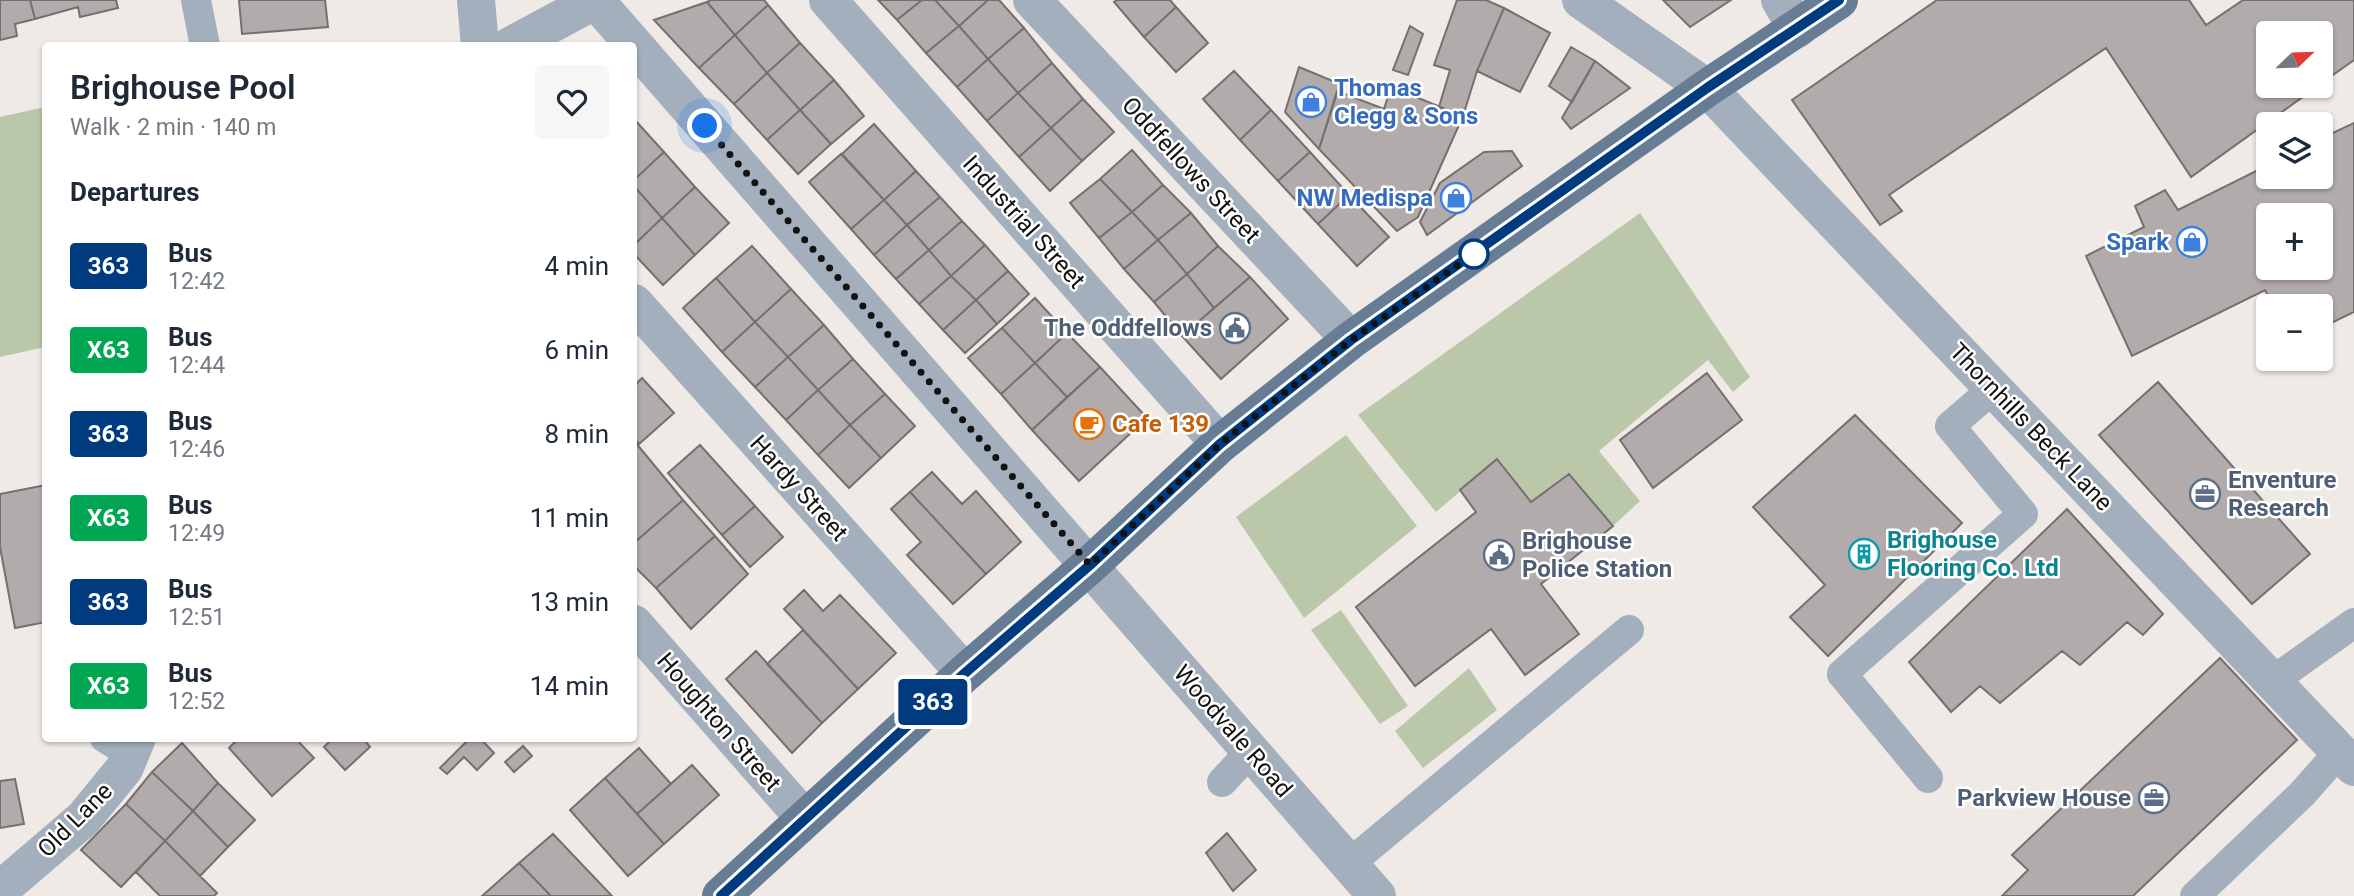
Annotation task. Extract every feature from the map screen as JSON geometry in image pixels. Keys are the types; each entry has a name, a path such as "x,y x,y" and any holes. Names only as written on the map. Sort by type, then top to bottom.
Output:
{"main road":[{"path":"721,896 965,673 1090,565 1220,444 1351,340 1707,88 1788,15 1839,0"}],"street":[{"path":"476,0 480,42"},
{"path":"517,42 596,0"},
{"name":"Woodvale Road","path":"596,0 633,42"},
{"name":"Industrial Street","path":"828,0 1220,444"},
{"name":"Oddfellows Street","path":"1032,0 1351,340"},
{"name":"Thornhills Beck Lane","path":"1581,0 1707,88 2347,759"},
{"name":"Woodvale Road","path":"637,47 1377,896"},
{"name":"Hardy Street","path":"637,306 965,673"},
{"name":"Houghton Street","path":"637,627 805,819"},
{"name":"Old Lane","path":"0,890 83,819 124,769 124,743"}],"lane":[{"path":"195,0 204,42"},
{"path":"1928,778 1842,674 2023,514 1950,426 1994,388"},
{"path":"2274,680 2354,623"},
{"path":"1349,864 1629,629"},
{"path":"1222,782 1251,751"},
{"path":"2195,896 2302,794 2347,759"}],"green space":[{"path":"42,108 42,348 0,357 0,117"},
{"path":"1640,213 1750,377 1733,392 1708,360 1599,451 1640,501 1613,526 1569,475 1531,502 1497,460 1436,512 1358,415"},
{"path":"1346,435 1417,526 1304,618 1236,517"},
{"path":"1341,610 1408,706 1380,724 1311,630"},
{"path":"1469,668 1497,710 1423,768 1395,731"}],"building":[{"path":"0,0 30,0 35,19 15,24 17,36 0,40"},
{"path":"30,0 116,0 118,8 80,17 78,7 35,19"},
{"path":"239,0 325,0 328,27 242,34"},
{"path":"764,0 768,5 735,35 707,2"},
{"path":"878,0 922,0 897,20"},
{"path":"922,0 935,0 959,26 926,53 897,20"},
{"path":"935,0 988,0 959,26"},
{"path":"988,0 999,0 1024,28 988,59 959,26"},
{"path":"1170,0 1176,7 1144,37 1114,2"},
{"path":"1457,0 1486,0 1504,8 1477,71 1463,116 1439,107 1450,70 1434,65"},
{"path":"1663,0 1731,0 1690,27"},
{"path":"1937,0 2189,0 2206,25 2243,0 2354,0 2354,60 2333,75 2333,21 2256,21 2256,98 2301,98 2282,112 2256,112 2256,130 2191,177 2106,48 1889,195 1902,211 1880,225 1792,100"},
{"path":"707,2 735,35 699,68 654,20"},
{"path":"768,5 800,43 767,73 735,35"},
{"path":"1176,7 1208,43 1176,72 1144,37"},
{"path":"1504,8 1550,33 1520,92 1477,71"},
{"path":"959,26 988,59 957,87 926,53"},
{"path":"1410,26 1423,34 1408,75 1393,70"},
{"path":"1024,28 1052,63 1018,93 988,59"},
{"path":"735,35 767,73 734,104 699,68"},
{"path":"800,43 834,80 800,110 767,73"},
{"path":"1571,47 1595,61 1572,102 1549,86"},
{"path":"988,59 1018,93 987,121 957,87"},
{"path":"1595,61 1630,88 1571,129 1562,118"},
{"path":"1052,63 1083,99 1051,128 1018,93"},
{"name":"Thomas Clegg & Sons","path":"1299,67 1340,84 1319,149 1285,112"},
{"path":"1234,71 1271,110 1240,140 1203,99"},
{"path":"767,73 800,110 767,140 734,104"},
{"path":"834,80 864,116 831,144 800,110"},
{"path":"1391,87 1463,116 1418,217 1397,231 1319,149 1337,91 1384,109"},
{"path":"1018,93 1051,128 1019,157 987,121"},
{"path":"1083,99 1114,132 1082,161 1051,128"},
{"path":"800,110 831,144 798,174 767,140"},
{"path":"1271,110 1310,152 1278,181 1240,140"},
{"path":"637,122 664,152 637,177"},
{"name":"Spark","path":"2354,123 2354,312 2333,322 2333,294 2267,294 2265,290 2132,356 2086,256 2144,227 2135,206 2165,190 2178,210 2256,171 2256,189 2333,189 2333,133"},
{"path":"874,124 916,171 884,200 842,154"},
{"path":"1051,128 1082,161 1050,191 1019,157"},
{"path":"1132,150 1163,185 1132,212 1100,179"},
{"name":"NW Medispa","path":"1512,151 1522,166 1427,235 1420,222 1440,183 1484,152"},
{"path":"664,152 695,187 662,218 637,189 637,177"},
{"path":"1310,152 1349,195 1318,224 1278,181"},
{"path":"841,154 884,200 851,229 809,182"},
{"path":"916,171 940,197 907,225 884,200"},
{"path":"1100,179 1132,212 1099,238 1070,203"},
{"path":"1163,185 1191,213 1158,240 1132,212"},
{"path":"695,187 729,223 695,255 662,218"},
{"path":"637,189 662,218 637,242"},
{"path":"1349,195 1389,237 1357,266 1318,224"},
{"path":"940,197 962,221 929,250 907,225"},
{"path":"884,200 907,225 874,255 851,229"},
{"path":"1132,212 1158,240 1124,269 1099,238"},
{"path":"1191,213 1218,246 1187,274 1158,240"},
{"path":"662,218 695,255 663,285 637,257 637,242"},
{"path":"962,221 985,245 951,276 929,250"},
{"path":"907,225 929,250 896,279 874,255"},
{"path":"1158,240 1187,274 1154,302 1124,269"},
{"path":"985,245 1008,271 976,300 951,276"},
{"path":"752,246 791,289 755,322 716,278"},
{"path":"1218,246 1250,277 1214,308 1187,274"},
{"path":"929,250 951,276 919,304 896,279"},
{"path":"1008,271 1029,294 997,324 976,300"},
{"path":"1187,274 1214,308 1182,336 1154,302"},
{"path":"951,276 976,300 943,330 919,304"},
{"name":"The Oddfellows","path":"1250,277 1288,319 1221,379 1182,336"},
{"path":"716,278 755,322 722,352 683,308"},
{"path":"791,289 824,325 788,357 755,322"},
{"path":"1035,298 1067,333 1035,363 1002,328"},
{"path":"976,300 997,324 965,353 943,330"},
{"path":"755,322 788,357 755,387 722,352"},
{"path":"824,325 853,359 818,390 788,357"},
{"path":"1002,328 1035,363 1001,394 968,358"},
{"path":"1067,333 1100,367 1067,397 1035,363"},
{"path":"788,357 818,390 786,420 755,387"},
{"path":"853,359 885,394 850,425 818,390"},
{"path":"1035,363 1067,397 1032,430 1001,394"},
{"name":"Cafe 139","path":"1100,367 1147,418 1079,481 1032,430"},
{"path":"1707,373 1742,420 1653,488 1620,440"},
{"path":"642,378 674,413 639,444 637,442 637,383"},
{"name":"Enventure Research","path":"2158,382 2310,554 2252,604 2099,435"},
{"path":"818,390 850,425 818,455 786,420"},
{"path":"885,394 915,426 881,458 850,425"},
{"name":"Brighouse Flooring Co. Ltd","path":"1855,415 1962,523 1828,656 1790,617 1825,585 1753,507"},
{"path":"850,425 881,458 849,488 818,455"},
{"path":"637,444 683,500 637,540"},
{"path":"700,445 755,506 722,535 668,473"},
{"name":"Brighouse Police Station","path":"1497,459 1531,502 1569,474 1613,526 1541,584 1579,634 1525,675 1491,629 1415,686 1356,607 1476,512 1460,490"},
{"path":"932,472 962,504 976,491 1021,542 986,574 910,492"},
{"path":"42,486 42,623 15,628 0,547 0,494"},
{"path":"910,492 986,574 953,604 907,555 921,542 891,509"},
{"path":"683,500 715,536 656,588 637,569 637,540"},
{"path":"755,506 783,537 750,567 722,535"},
{"path":"2067,509 2163,614 2143,635 2127,622 2080,665 2062,651 2000,703 1980,686 1951,712 1909,662"},
{"path":"715,536 748,574 691,629 656,588"},
{"path":"804,590 823,611 840,595 896,653 858,689 784,609"},
{"path":"803,630 858,689 822,723 767,664"},
{"path":"756,651 822,723 792,753 726,679"},
{"name":"Parkview House","path":"2220,658 2297,740 2133,896 2002,896 2028,870 2012,855"},
{"path":"235,742 299,742 314,758 272,796 229,748"},
{"path":"329,742 366,742 370,747 345,770 324,747"},
{"path":"466,742 484,742 494,753 477,770 464,757 447,774 440,768"},
{"path":"182,743 218,783 193,811 152,772"},
{"path":"523,746 532,756 514,772 505,762"},
{"path":"639,748 671,784 637,814 605,778"},
{"path":"692,765 719,795 664,844 637,814"},
{"path":"152,772 193,811 165,841 126,804"},
{"path":"605,778 664,844 628,876 570,810"},
{"path":"15,779 24,824 0,828 0,781"},
{"path":"218,783 255,820 228,847 193,811"},
{"path":"126,804 165,841 121,887 81,850"},
{"path":"193,811 228,847 200,876 165,841"},
{"path":"1227,833 1256,870 1233,891 1206,853"},
{"path":"553,834 612,896 551,896 519,863"},
{"path":"165,841 217,893 214,896 160,896 136,872"},
{"path":"519,863 551,896 482,896"}],"bus line":[{"name":"363","path":"721,896 965,673 1090,565 1220,444 1351,340 1707,88 1839,0"}],"place":[{"name":"Thomas Clegg & Sons","path":"1311,102"},
{"name":"NW Medispa","path":"1456,198"},
{"name":"Spark","path":"2192,242"},
{"name":"The Oddfellows","path":"1235,328"},
{"name":"Cafe 139","path":"1089,424"},
{"name":"Enventure Research","path":"2205,494"},
{"name":"Brighouse Flooring Co. Ltd","path":"1864,554"},
{"name":"Brighouse Police Station","path":"1499,555"},
{"name":"Parkview House","path":"2154,798"}],"route":[{"path":"705,126 1090,565 1220,444 1351,340 1482,248 1474,254"}]}
